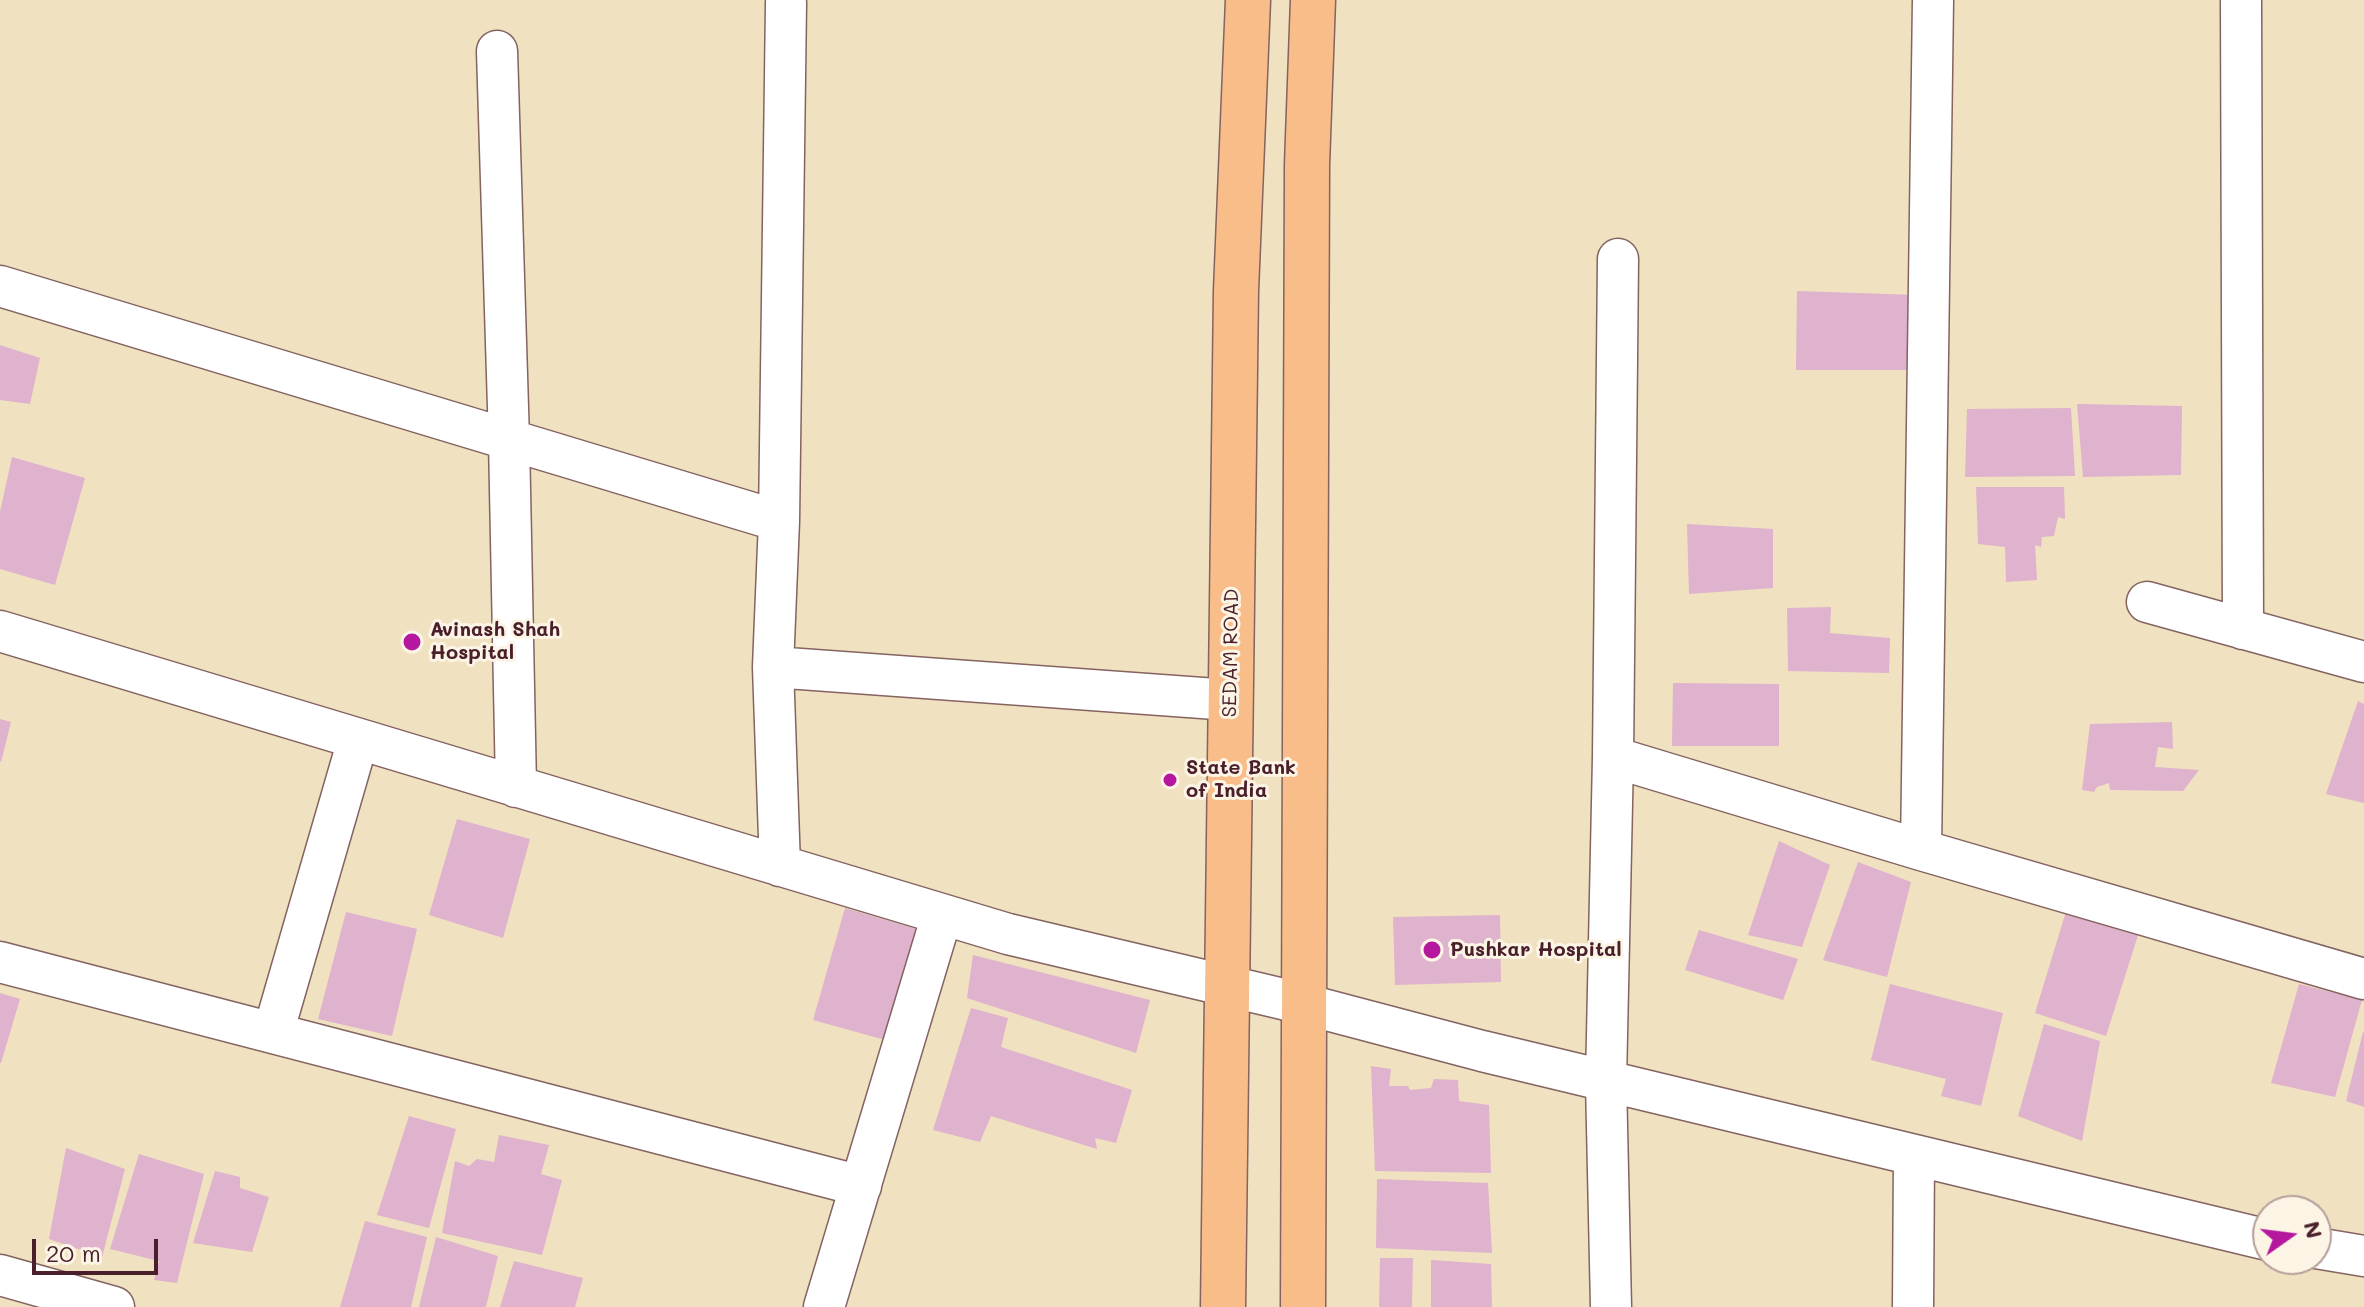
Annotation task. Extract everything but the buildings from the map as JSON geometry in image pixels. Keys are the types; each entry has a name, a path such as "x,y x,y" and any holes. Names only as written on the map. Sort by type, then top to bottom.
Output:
{"main road":[{"name":"SEDAM ROAD","path":"1223,1307 1236,291 1248,0"},
{"path":"1303,1307 1307,165 1313,0"}],"street":[{"path":"1921,850 1933,0"},
{"path":"2241,0 2243,629"},
{"path":"780,866 773,667 779,521 786,3"},
{"path":"497,51 516,787"},
{"path":"1611,1307 1606,1081 1618,259"},
{"path":"0,286 779,521"},
{"path":"2147,602 2364,662"},
{"path":"0,631 1008,934 2252,1236"},
{"path":"773,667 1230,700"},
{"path":"273,1033 358,740"},
{"path":"1613,757 2364,979"},
{"path":"824,1307 942,915"},
{"path":"0,962 861,1186"},
{"path":"1913,1307 1914,1156"},
{"path":"2332,1251 2364,1256"},
{"path":"17,1288 114,1307"}],"place":[{"name":"Avinash Shah Hospital","path":"412,642"},
{"name":"State Bank of India","path":"1170,780"},
{"name":"Pushkar Hospital","path":"1432,950"}]}
